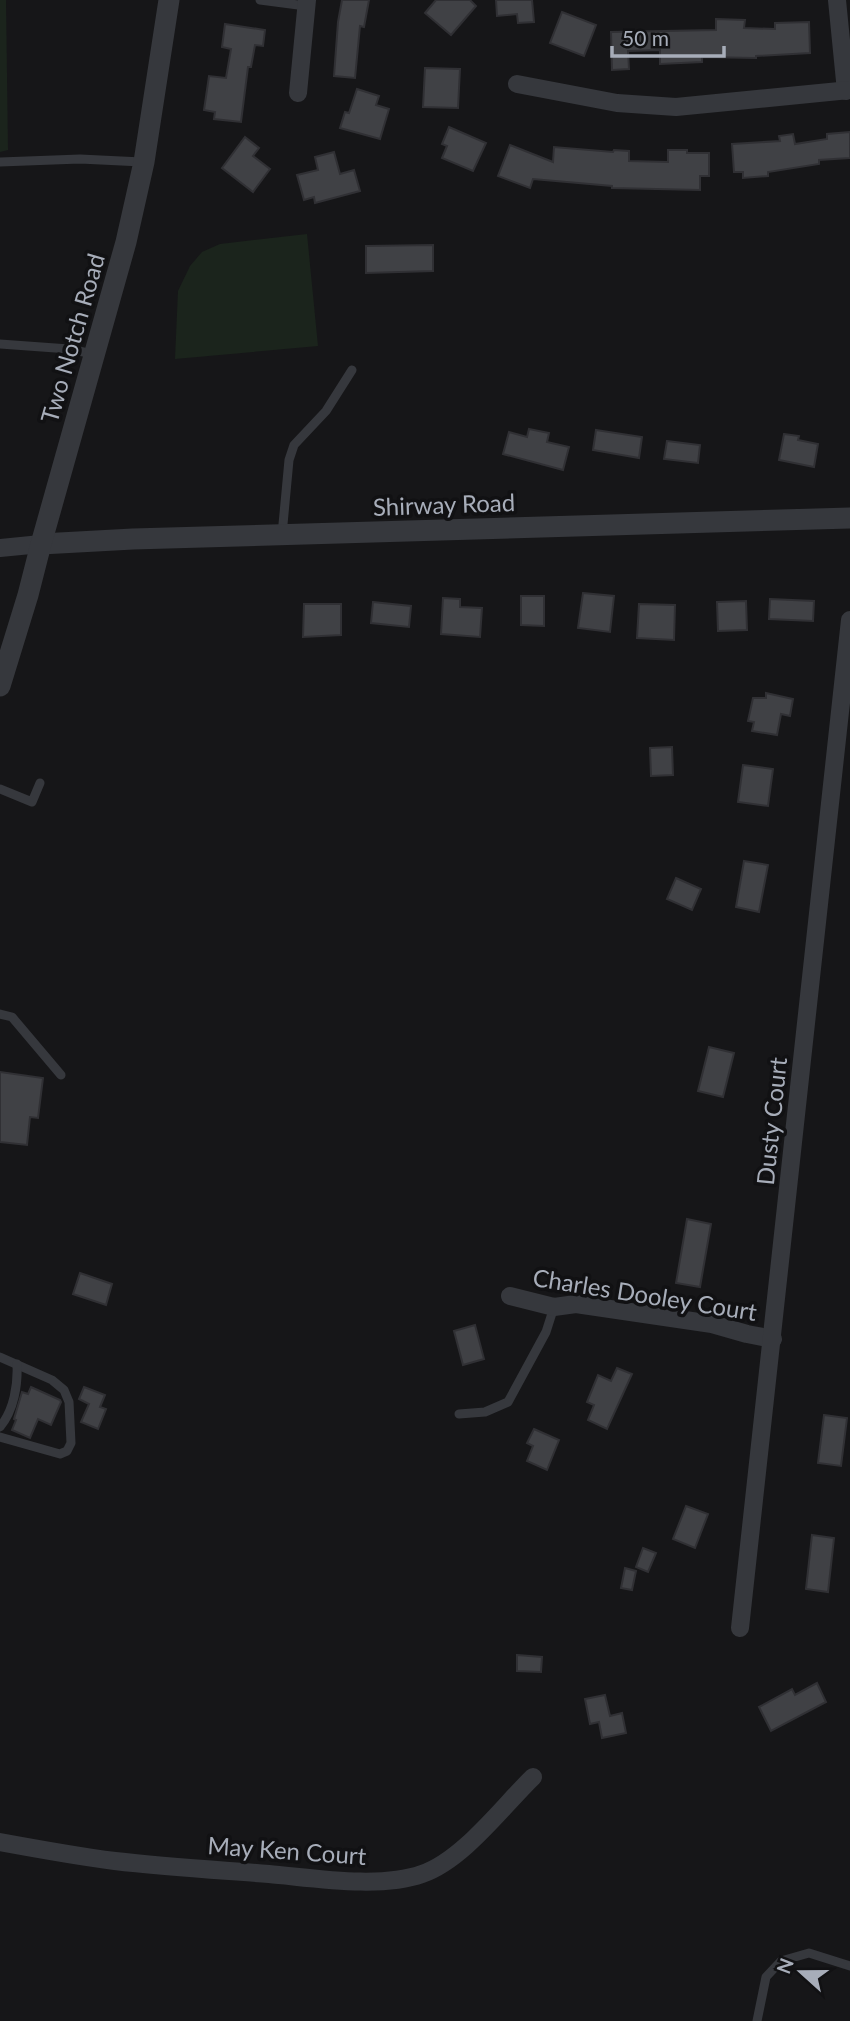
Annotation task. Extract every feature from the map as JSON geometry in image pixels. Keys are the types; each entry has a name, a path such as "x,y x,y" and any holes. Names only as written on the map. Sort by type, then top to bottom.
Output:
{"street":[{"name":"Two Notch Road","path":"0,685 28,595 126,242 144,162 169,0"},
{"path":"517,84 617,103 676,107 848,91 837,0"},
{"path":"298,93 307,3"},
{"name":"Shirway Road","path":"41,544 282,534 850,518"},
{"path":"0,548 41,544"},
{"name":"Dusty Court","path":"740,1628 850,620"},
{"name":"Charles Dooley Court","path":"510,1296 554,1307 576,1304 712,1324 773,1339"},
{"name":"May Ken Court","path":"0,1842 117,1861 306,1878 398,1880 423,1874 445,1863 533,1777"}],"lane":[{"path":"260,0 307,3"},
{"path":"0,162 80,159 144,162"},
{"path":"0,344 69,349 95,354"},
{"path":"282,534 289,460 294,445 326,411 352,370"},
{"path":"0,789 32,802 40,783"},
{"path":"0,1014 12,1017 61,1075"},
{"path":"459,1413 485,1412 508,1402 546,1332 554,1307"},
{"path":"0,1357 52,1380 64,1391 69,1402 71,1443 67,1451 60,1454 0,1437"},
{"path":"0,1427 16,1390 17,1364"},
{"path":"757,2021 766,1977 781,1961 809,1953 850,1966"}],"shaded area":[{"path":"0,0 6,0 8,150 0,152"},
{"path":"307,234 318,346 175,359 178,291 190,266 202,252 220,244"}],"building":[{"path":"342,0 369,0 364,27 360,26 355,78 334,76"},
{"path":"436,0 470,0 476,6 451,35 425,13"},
{"path":"496,0 532,0 534,22 518,23 517,14 497,16"},
{"path":"562,12 596,25 584,56 550,43"},
{"path":"716,19 745,20 744,28 775,29 775,23 809,22 810,53 756,58 702,57 702,62 660,64 660,50 628,51 629,69 612,70 611,32 716,30"},
{"path":"225,24 265,30 263,46 255,45 251,67 248,67 241,122 214,119 215,112 204,110 209,76 226,78 231,49 222,47"},
{"path":"425,68 460,69 458,108 423,107"},
{"path":"357,89 379,96 376,105 389,109 380,139 340,128 345,112 349,113"},
{"path":"449,127 486,143 473,171 442,158 447,146 442,144"},
{"path":"850,132 850,158 819,160 819,164 768,172 768,176 743,178 743,172 734,172 732,144 780,141 779,136 793,134 795,144 827,139 827,134"},
{"path":"245,137 259,148 253,156 270,169 253,192 222,168"},
{"path":"510,145 553,162 554,147 629,151 629,161 668,162 668,150 709,153 709,176 700,176 700,190 612,188 533,179 530,188 498,176"},
{"path":"334,152 340,174 354,170 360,191 315,203 314,197 304,200 297,175 318,170 315,157"},
{"path":"433,245 433,271 366,273 366,246"},
{"path":"529,429 549,433 547,442 569,447 563,470 503,454 509,432 527,437"},
{"path":"596,430 642,437 639,458 593,450"},
{"path":"784,434 799,436 798,440 818,444 814,467 779,460"},
{"path":"667,441 700,445 698,463 664,459"},
{"path":"583,593 614,596 610,632 578,628"},
{"path":"521,596 544,596 544,626 521,625"},
{"path":"443,598 460,599 460,607 482,608 480,637 441,634"},
{"path":"770,599 814,601 813,621 769,619"},
{"path":"746,601 747,630 718,631 717,602"},
{"path":"373,602 411,606 409,627 371,623"},
{"path":"304,604 341,604 341,635 303,637"},
{"path":"639,604 675,605 674,640 637,638"},
{"path":"766,693 793,699 790,716 781,714 777,735 752,731 754,722 748,721 753,698 766,698"},
{"path":"672,747 673,775 651,776 650,748"},
{"path":"743,765 773,769 768,806 738,802"},
{"path":"744,861 768,865 759,912 736,907"},
{"path":"676,878 701,889 692,910 667,899"},
{"path":"709,1047 734,1053 723,1097 698,1091"},
{"path":"0,1072 43,1078 38,1118 30,1117 27,1145 0,1142"},
{"path":"687,1219 711,1224 700,1287 676,1283"},
{"path":"80,1273 112,1284 106,1305 73,1294"},
{"path":"475,1325 484,1359 463,1365 454,1331"},
{"path":"617,1368 632,1374 607,1429 588,1420 594,1405 587,1402 598,1375 611,1381"},
{"path":"31,1387 61,1402 51,1425 38,1419 30,1438 12,1430 22,1392 28,1394"},
{"path":"84,1387 105,1395 100,1407 106,1409 98,1429 81,1422 89,1404 79,1399"},
{"path":"824,1415 847,1418 841,1466 818,1463"},
{"path":"534,1429 559,1440 547,1470 527,1461 533,1446 527,1443"},
{"path":"686,1506 708,1514 695,1548 673,1539"},
{"path":"812,1535 834,1538 828,1592 806,1589"},
{"path":"643,1548 656,1553 648,1572 636,1567"},
{"path":"625,1568 636,1571 632,1590 621,1588"},
{"path":"517,1655 542,1657 541,1672 517,1671"},
{"path":"817,1683 826,1702 771,1731 759,1707 792,1689 795,1695"},
{"path":"605,1695 610,1716 622,1713 626,1733 602,1738 599,1722 590,1724 585,1699"}]}
